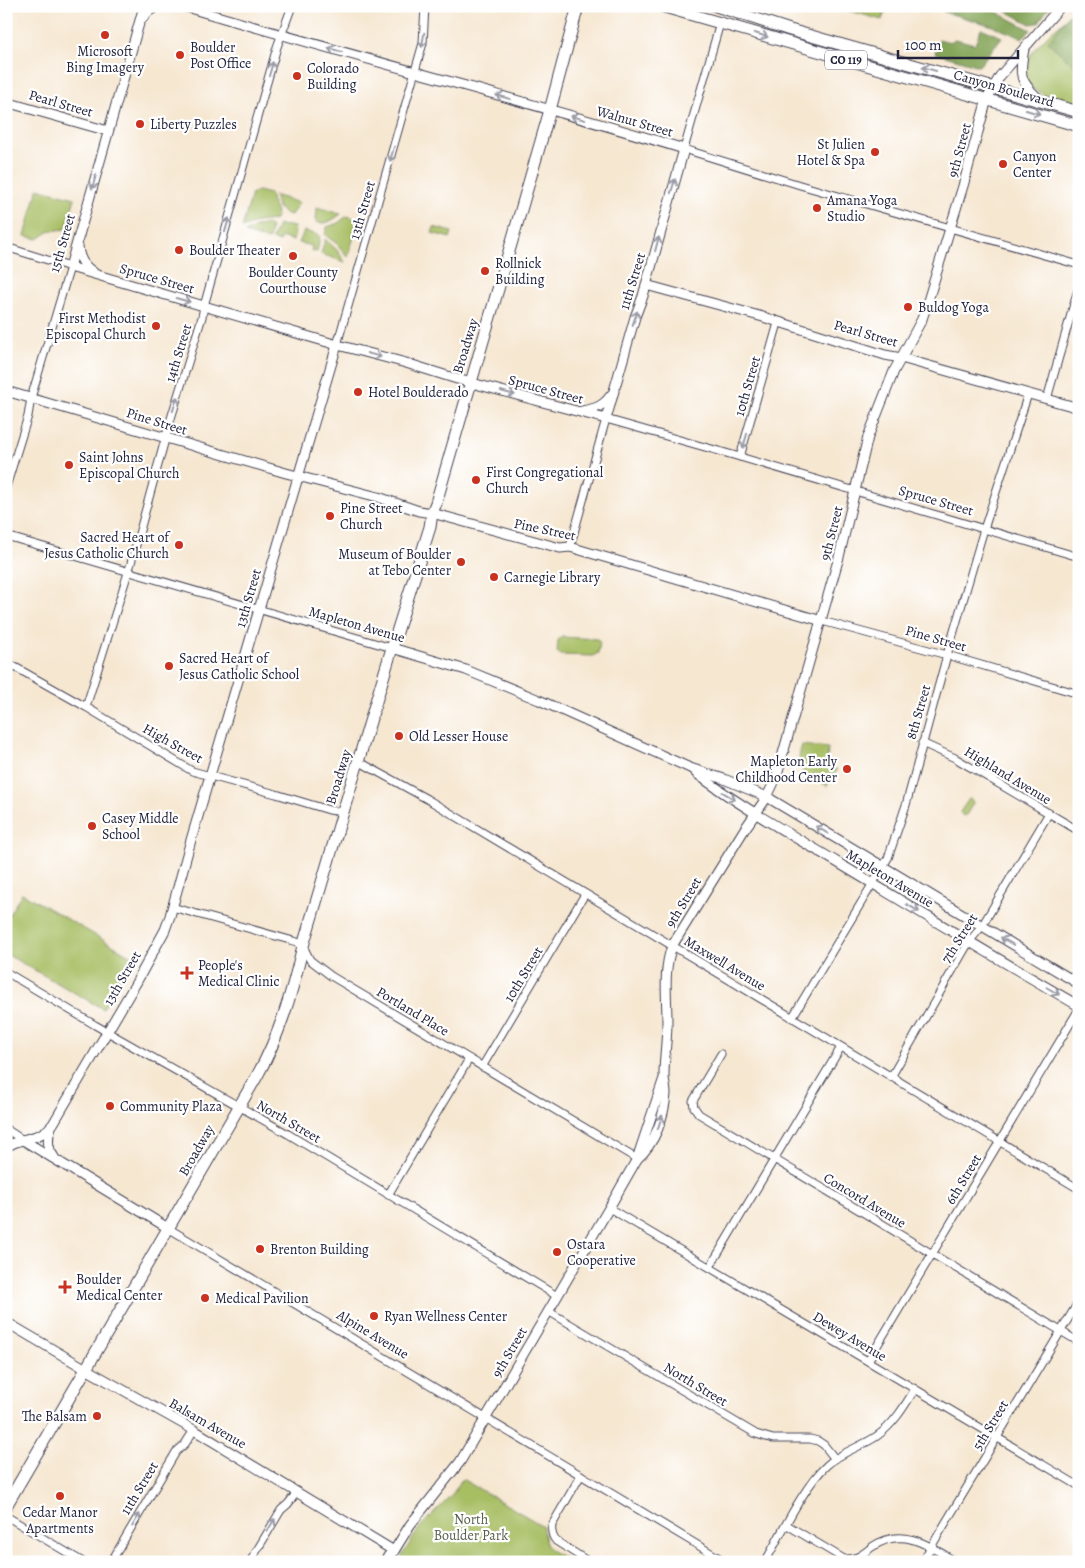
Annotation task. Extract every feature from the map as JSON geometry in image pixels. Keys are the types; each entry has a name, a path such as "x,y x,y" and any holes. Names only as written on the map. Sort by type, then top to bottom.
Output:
{"main road":[{"name":"Broadway","path":"6,1506 239,1107 276,1039 430,526 432,512 550,110 578,6"},
{"name":"Canyon Boulevard","path":"661,6 1079,126"},
{"name":"Canyon Boulevard","path":"716,6 790,30 1079,112"}],"street":[{"name":"15th Street","path":"6,487 28,416 31,398 144,6"},
{"path":"139,23 148,12 157,6"},
{"name":"Walnut Street","path":"182,6 661,142 800,185 1079,265"},
{"name":"14th Street","path":"86,707 128,572 282,35 292,6"},
{"name":"13th Street","path":"6,1146 42,1134 53,1124 153,954 165,930 416,73 425,35 425,6"},
{"name":"9th Street","path":"384,1562 388,1555 394,1551 412,1522 457,1468 637,1159 664,1078 667,1024 666,976 672,946 767,797 780,765 822,621 868,437 884,394 928,304 987,99 993,87 1024,47 1061,6"},
{"name":"11th Street","path":"570,548 720,22"},
{"path":"1024,47 1021,66 1022,79 1028,89 1041,101"},
{"name":"Pearl Street","path":"6,102 108,131"},
{"path":"661,142 670,146 675,152 679,168"},
{"path":"77,240 82,262 91,271 102,277"},
{"name":"Spruce Street","path":"6,247 102,277 740,457 1079,557"},
{"name":"Pearl Street","path":"646,285 763,317 888,356 1079,408"},
{"path":"1048,399 1079,286"},
{"name":"10th Street","path":"740,457 778,323"},
{"path":"577,412 600,407 609,398 615,386"},
{"name":"Pine Street","path":"6,391 277,470 378,497 418,511 432,512 494,531 560,548 570,548 1079,694"},
{"name":"8th Street","path":"792,1018 888,858 906,805 984,529 1028,394"},
{"name":"Mapleton Avenue","path":"6,536 466,670 548,704 690,768 724,779 767,797 1079,984"},
{"name":"High Street","path":"6,662 86,707 192,771 329,810 343,812"},
{"name":"Highland Avenue","path":"922,743 955,758 1079,831"},
{"name":"Maxwell Avenue","path":"358,761 427,798 1079,1189"},
{"name":"Mapleton Avenue","path":"690,768 716,788 756,813 1079,1008"},
{"name":"7th Street","path":"891,1077 969,942 982,926 1049,813"},
{"name":"10th Street","path":"482,1067 585,894"},
{"path":"172,907 289,939 303,946"},
{"name":"Portland Place","path":"303,946 310,960 331,976 637,1159"},
{"name":"North Street","path":"6,972 95,1025 288,1134 557,1296"},
{"name":"6th Street","path":"868,1362 1079,1008"},
{"path":"710,1268 841,1047"},
{"name":"Concord Avenue","path":"721,1054 694,1102 695,1111 1079,1342"},
{"path":"388,1195 469,1059"},
{"path":"53,1124 48,1136 48,1144 58,1161"},
{"name":"Alpine Avenue","path":"6,1129 726,1562"},
{"name":"Dewey Avenue","path":"610,1208 1079,1486"},
{"name":"5th Street","path":"922,1562 1079,1301"},
{"name":"North Street","path":"548,1311 756,1434 773,1439 810,1439 824,1445 835,1459"},
{"name":"Balsam Avenue","path":"6,1322 194,1430 394,1551"},
{"path":"765,1562 812,1483 826,1466 835,1459 876,1437 888,1427 898,1416 915,1389"},
{"name":"11th Street","path":"111,1562 176,1452 194,1430"},
{"path":"580,1475 552,1525 552,1536 556,1541 589,1562"},
{"path":"250,1562 280,1510 297,1492"},
{"path":"6,1516 83,1562"},
{"path":"787,1525 844,1559 858,1557 883,1541 893,1538 905,1538 931,1547 956,1562"},
{"name":"9th Street","path":"393,1562 394,1551"}],"green space":[{"path":"832,6 887,6 882,20"},
{"path":"946,6 989,6 1031,30 1022,38 990,25 944,12"},
{"path":"997,6 1050,6 1038,23 1030,24"},
{"path":"1075,6 1079,6 1079,70 1048,42"},
{"path":"1065,20 1079,28 1079,106 1052,98 1033,89 1025,77 1025,68 1035,49"},
{"path":"981,28 1002,37 979,66 935,53 939,39 950,42 955,39 975,44"},
{"path":"38,188 75,198 66,229 50,231 38,239 25,236"},
{"path":"258,191 270,194 277,212 275,220 258,222 242,228 252,193"},
{"path":"274,195 299,203 291,215 283,213 277,206"},
{"path":"317,207 341,214 329,222 319,223 316,222"},
{"path":"347,216 354,218 358,223 348,257 337,244 325,235 327,227 338,223"},
{"path":"266,224 271,228 269,240 245,233 255,227"},
{"path":"278,225 294,227 293,241 281,237 280,242 272,239"},
{"path":"434,227 452,232 450,238 432,233"},
{"path":"304,231 320,237 317,252 311,251 312,246 299,243"},
{"path":"325,239 337,250 345,262 321,254"},
{"path":"562,637 597,639 600,643 598,653 593,656 561,655 557,652 558,640"},
{"path":"802,745 828,748 827,764 837,770 827,786 801,769 799,759"},
{"path":"969,799 973,803 967,814 963,816 960,812"},
{"path":"22,893 133,957 103,1009 6,954 6,920"},
{"name":"North Boulder Park","path":"462,1479 543,1526 545,1540 550,1549 571,1562 398,1562 420,1527 452,1495"}],"waterway":[{"path":"1068,6 1079,11"}],"place":[{"name":"Microsoft Bing Imagery","path":"105,35"},
{"name":"Boulder Post Office","path":"180,55"},
{"name":"Colorado Building","path":"297,76"},
{"name":"Liberty Puzzles","path":"140,124"},
{"name":"St Julien Hotel & Spa","path":"875,152"},
{"name":"Canyon Center","path":"1003,164"},
{"name":"Amana Yoga Studio","path":"817,208"},
{"name":"Boulder Theater","path":"179,250"},
{"name":"Boulder County Courthouse","path":"293,256"},
{"name":"Rollnick Building","path":"485,271"},
{"name":"Buldog Yoga","path":"908,307"},
{"name":"First Methodist Episcopal Church","path":"156,326"},
{"name":"Hotel Boulderado","path":"358,392"},
{"name":"Saint Johns Episcopal Church","path":"69,465"},
{"name":"First Congregational Church","path":"476,480"},
{"name":"Pine Street Church","path":"330,516"},
{"name":"Sacred Heart of Jesus Catholic Church","path":"179,545"},
{"name":"Museum of Boulder at Tebo Center","path":"461,562"},
{"name":"Carnegie Library","path":"494,577"},
{"name":"Sacred Heart of Jesus Catholic School","path":"169,666"},
{"name":"Old Lesser House","path":"399,736"},
{"name":"Mapleton Early Childhood Center","path":"847,769"},
{"name":"Casey Middle School","path":"92,826"},
{"name":"People's Medical Clinic","path":"187,973"},
{"name":"Community Plaza","path":"110,1106"},
{"name":"Brenton Building","path":"260,1249"},
{"name":"Ostara Cooperative","path":"557,1252"},
{"name":"Boulder Medical Center","path":"65,1287"},
{"name":"Medical Pavilion","path":"205,1298"},
{"name":"Ryan Wellness Center","path":"374,1316"},
{"name":"The Balsam","path":"97,1416"},
{"name":"Cedar Manor Apartments","path":"60,1496"}]}
